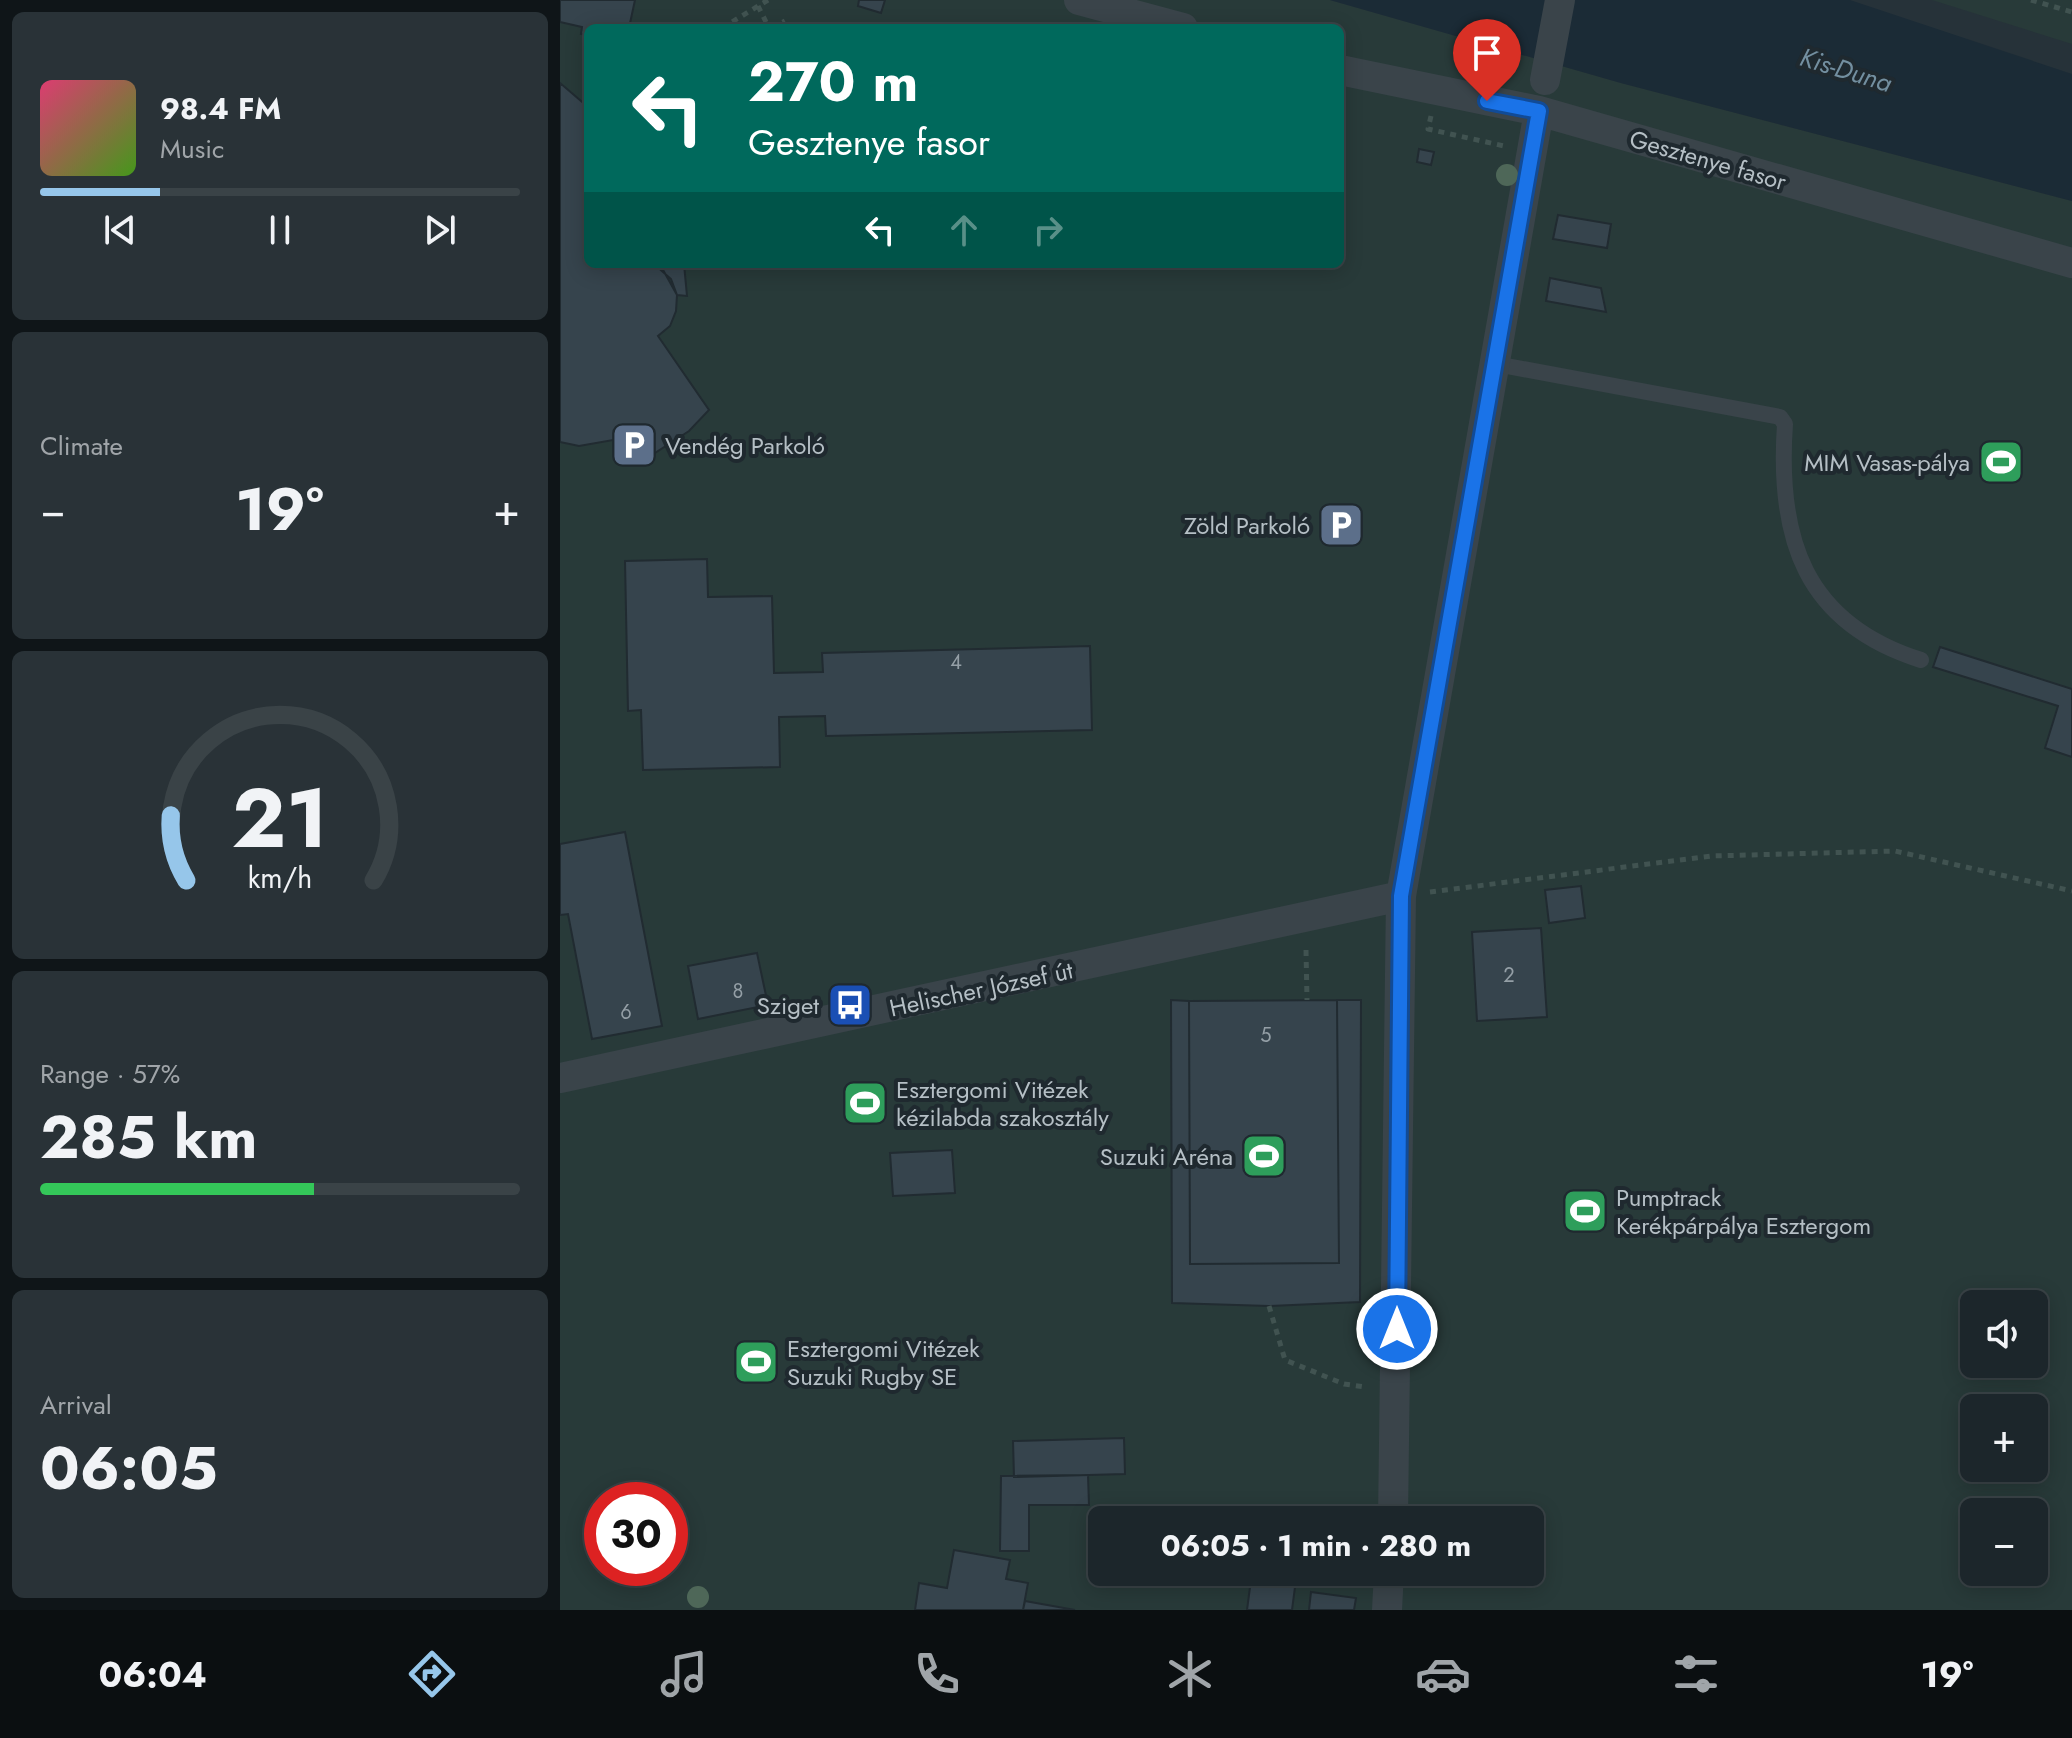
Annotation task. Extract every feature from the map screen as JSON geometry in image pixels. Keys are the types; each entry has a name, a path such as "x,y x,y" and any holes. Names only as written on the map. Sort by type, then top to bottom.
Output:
{"street":[{"path":"1079,0 1168,24"},
{"path":"1545,80 1560,0"},
{"name":"Gesztenye fasor","path":"1344,71 1539,111 2072,263"},
{"path":"1393,1506 1401,896 1539,111"},
{"name":"Helischer József út","path":"560,1078 1401,896"},
{"path":"1387,1610 1388,1586"}],"lane":[{"path":"1496,364 1780,417 1785,424 1782,464 1793,536 1816,589 1847,624 1867,639 1921,660"}],"path":[{"path":"729,24 768,0"},
{"path":"2031,0 2072,12"},
{"path":"758,6 768,24"},
{"path":"779,24 785,21"},
{"path":"1436,91 1428,129 1532,152"},
{"path":"1401,896 1711,856 1895,851 2072,891"},
{"path":"1306,950 1307,1000"},
{"path":"1269,1306 1285,1360 1344,1384 1365,1387"}],"shaded area":[{"path":"560,0 1330,0 1621,83 2072,201 2072,1610 560,1610"},
{"path":"1932,0 2072,0 2072,44"}],"water":[{"name":"Kis-Duna","path":"1330,0 1850,0 2072,74 2072,201 1621,83"}],"building":[{"path":"560,0 635,0 630,24 584,24 584,34 581,34 582,27 560,22"},
{"path":"859,0 885,0 881,13 858,6"},
{"path":"560,83 584,104 584,268 662,268 677,295 676,311 670,326 658,336 709,410 689,431 644,460 630,437 579,446 560,442"},
{"path":"1419,149 1434,152 1431,165 1417,162"},
{"path":"1558,215 1611,224 1607,248 1553,239"},
{"path":"659,268 684,268 687,296 677,295 671,279"},
{"path":"1550,278 1601,288 1606,312 1546,301"},
{"path":"707,559 708,597 772,596 774,673 823,672 822,653 1090,646 1092,730 826,736 825,716 779,717 780,767 643,770 641,710 628,711 625,561"},
{"path":"1940,647 2072,689 2072,757 2045,748 2058,706 1933,667"},
{"path":"625,832 662,1026 592,1039 568,914 560,915 560,844"},
{"path":"1581,886 1585,918 1549,923 1545,890"},
{"path":"1541,928 1547,1017 1477,1021 1472,932"},
{"path":"757,953 768,1005 698,1019 688,966"},
{"path":"1171,1000 1189,1001 1190,1264 1339,1263 1337,1000 1361,1000 1360,1302 1269,1306 1172,1303"},
{"name":"Suzuki Aréna","path":"1337,1000 1339,1263 1190,1264 1189,1001"},
{"path":"952,1150 955,1193 893,1196 890,1153"},
{"path":"1124,1438 1125,1474 1014,1477 1013,1441"},
{"path":"1088,1475 1089,1505 1029,1505 1029,1551 1000,1551 1001,1476"},
{"path":"954,1550 1010,1560 1006,1579 1028,1583 1023,1610 915,1610 919,1583 947,1588"},
{"path":"1250,1586 1295,1586 1292,1610 1247,1610"},
{"path":"1311,1592 1356,1598 1354,1610 1309,1610"},
{"path":"1025,1601 1075,1610 1023,1610"}],"place":[{"name":"Vendég Parkoló","path":"634,445"},
{"name":"MIM Vasas-pálya","path":"2001,462"},
{"name":"Zöld Parkoló","path":"1341,525"},
{"name":"Sziget","path":"850,1005"},
{"name":"Esztergomi Vitézek kézilabda szakosztály","path":"865,1103"},
{"name":"Suzuki Aréna","path":"1264,1156"},
{"name":"Pumptrack Kerékpárpálya Esztergom","path":"1585,1211"},
{"name":"Esztergomi Vitézek Suzuki Rugby SE","path":"756,1362"}],"route":[{"path":"1397,1329 1401,896 1539,111 1487,101"}]}
